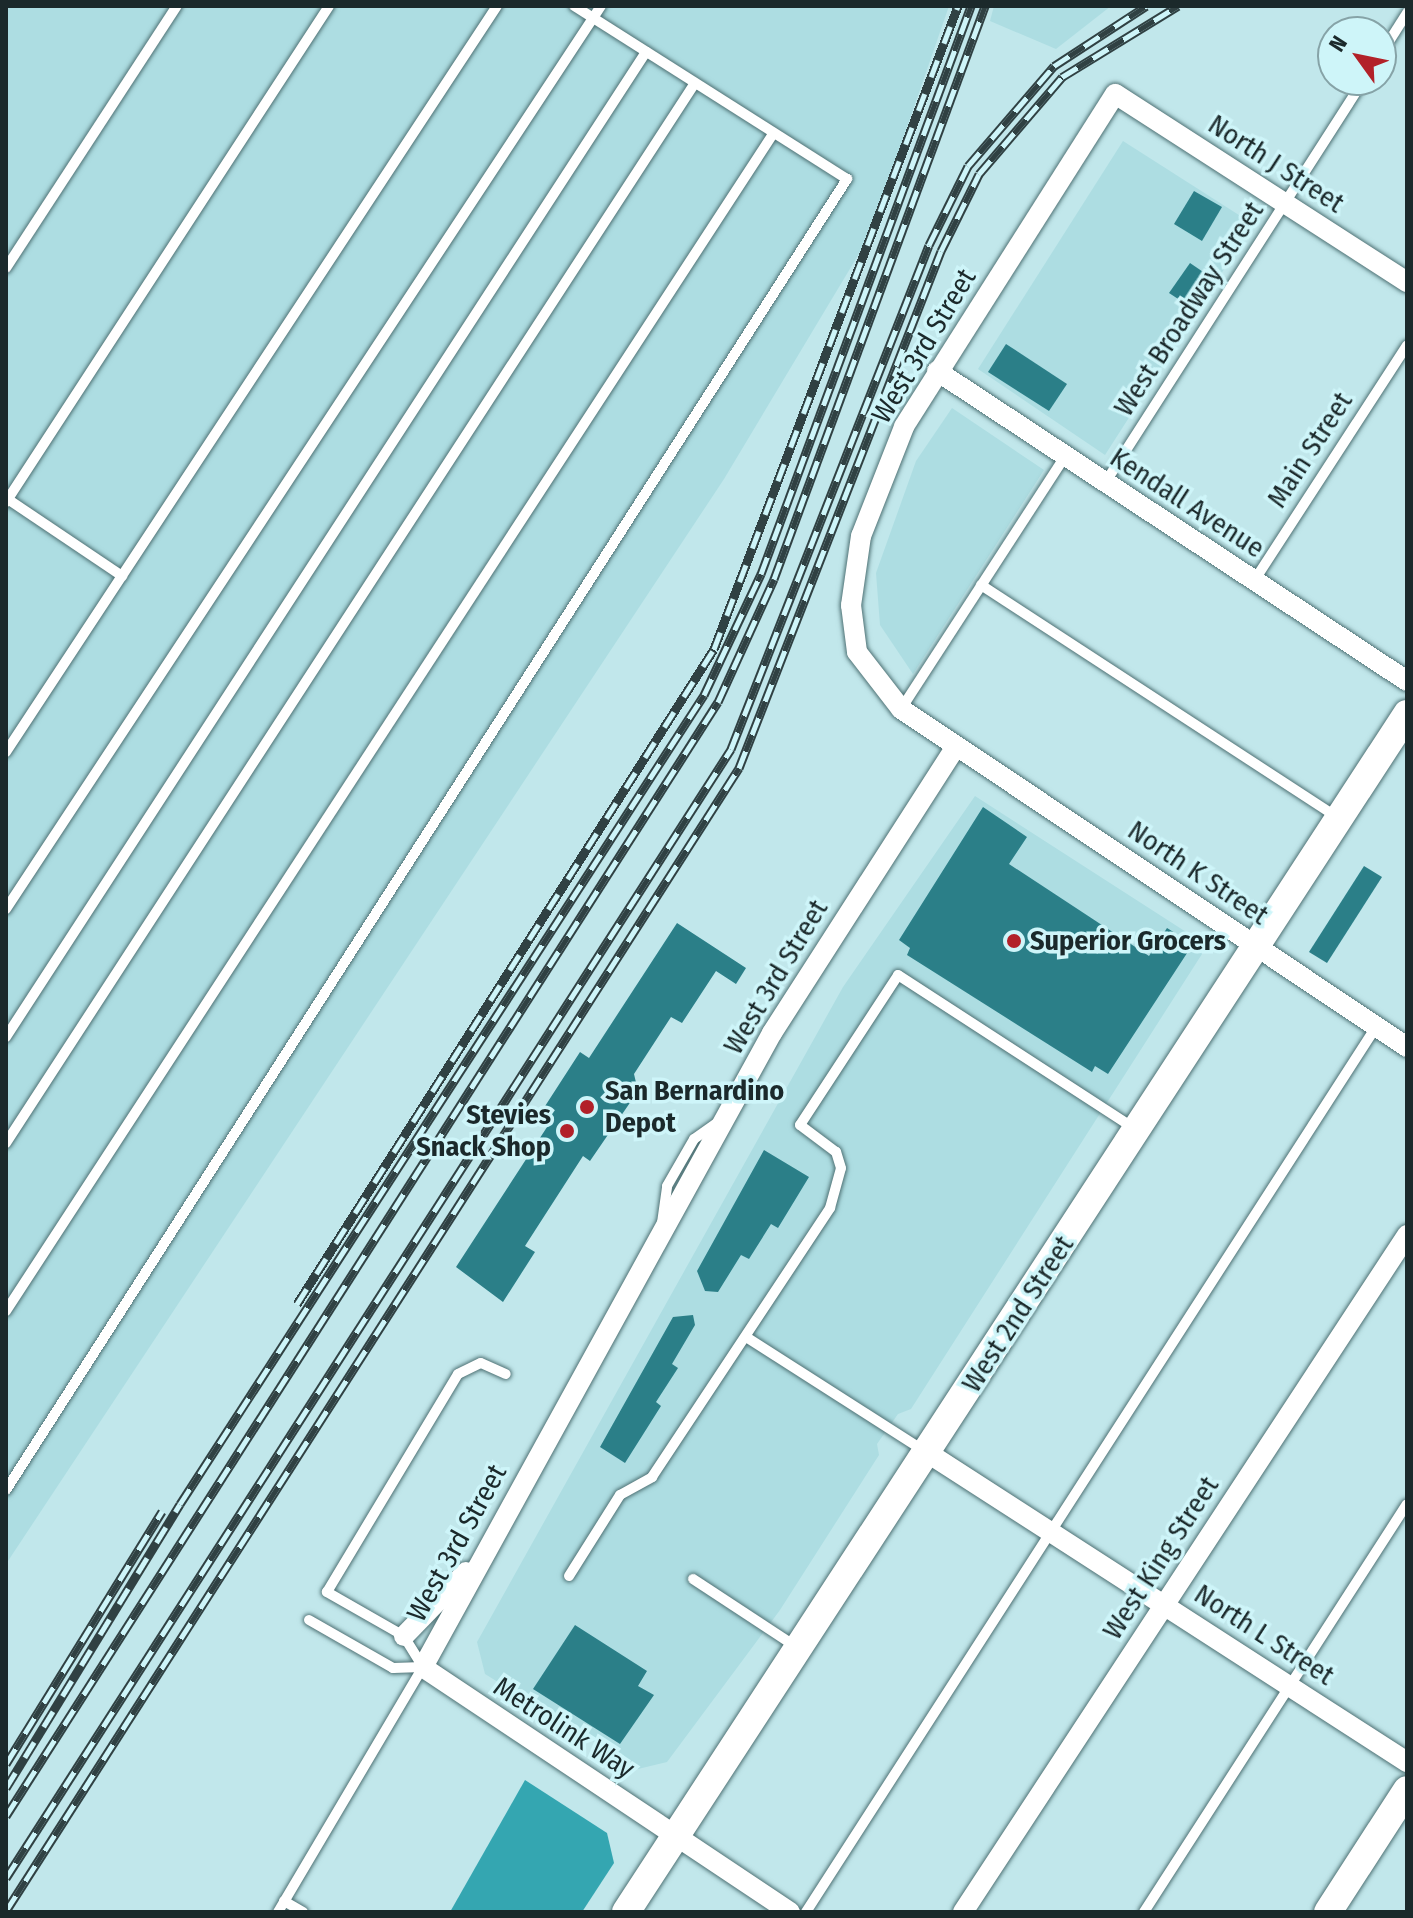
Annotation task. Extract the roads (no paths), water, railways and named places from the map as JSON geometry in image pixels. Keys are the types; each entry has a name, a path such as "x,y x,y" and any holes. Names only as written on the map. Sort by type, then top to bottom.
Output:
{"main road":[{"name":"West 2nd Street","path":"626,1912 1407,714"},
{"path":"1328,1912 1407,1790"}],"street":[{"name":"North J Street","path":"1115,94 1407,282"},
{"name":"West 3rd Street","path":"423,1667 475,1565 805,976 956,746 901,709 857,652 852,570 904,427 1115,94"},
{"name":"Kendall Avenue","path":"937,371 1407,681"},
{"name":"North K Street","path":"956,746 1407,1047"},
{"name":"West King Street","path":"963,1912 1407,1235"},
{"name":"North L Street","path":"928,1453 1054,1531 1407,1762"},
{"path":"404,1636 475,1565"},
{"name":"Metrolink Way","path":"423,1667 790,1912"}],"lane":[{"path":"6,268 177,6"},
{"path":"122,576 7,500 329,6"},
{"path":"6,752 497,6"},
{"path":"6,1490 847,179 574,6"},
{"path":"6,909 601,6"},
{"path":"6,1037 646,52"},
{"path":"6,1143 695,83"},
{"name":"West Broadway Street","path":"1105,483 1354,96"},
{"path":"6,1311 773,134"},
{"name":"Main Street","path":"1254,581 1407,345"},
{"path":"901,709 1065,456"},
{"path":"981,585 1339,819"},
{"path":"569,1576 620,1495 652,1477 838,1192 836,1152 800,1125 898,975 1136,1129"},
{"path":"806,1912 1376,1027"},
{"path":"746,1337 928,1453"},
{"name":"Metrolink Way","path":"309,1620 393,1668 423,1667 404,1636 327,1592 458,1374 481,1363 506,1374"},
{"path":"1144,1912 1407,1504"},
{"path":"693,1579 798,1648"},
{"name":"West 3rd Street","path":"278,1912 423,1667"},
{"path":"284,1901 303,1912"}],"water":[{"path":"525,1780 607,1833 614,1863 582,1912 450,1912"}],"railway":[{"path":"297,1304 714,649 958,6"},
{"path":"6,1788 180,1504 704,695 761,574 971,6"},
{"path":"6,1816 718,702 774,579 985,6"},
{"path":"6,1878 731,749 929,245 968,166 1054,66 1146,6"},
{"path":"6,1911 739,768 941,251 979,174 1062,77 1178,6"},
{"path":"6,1764 162,1511"}],"place":[{"name":"Superior Grocers","path":"1014,941"},
{"name":"San Bernardino Depot","path":"587,1107"},
{"name":"Stevies Snack Shop","path":"567,1131"}]}
